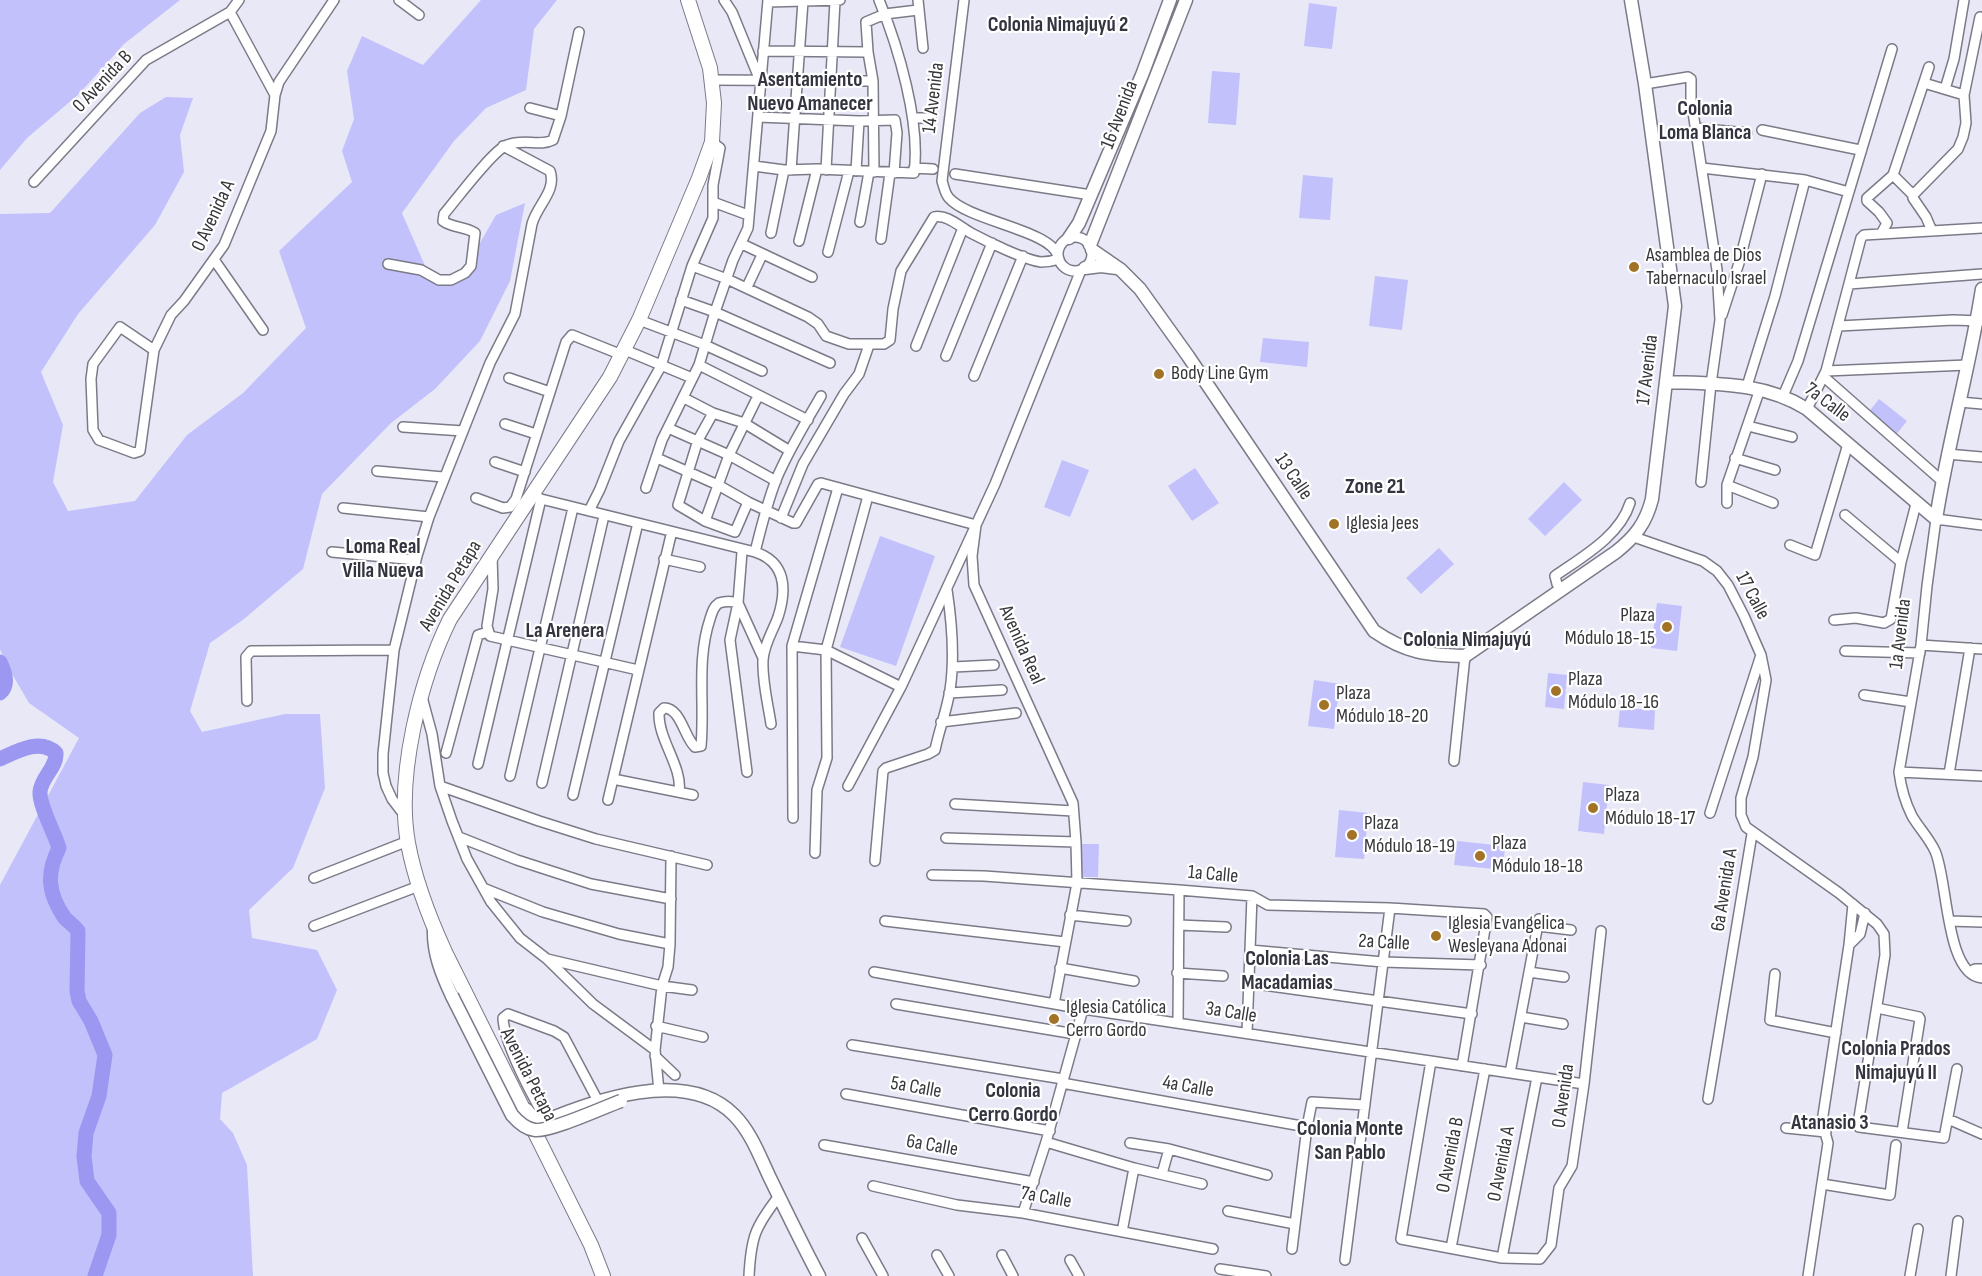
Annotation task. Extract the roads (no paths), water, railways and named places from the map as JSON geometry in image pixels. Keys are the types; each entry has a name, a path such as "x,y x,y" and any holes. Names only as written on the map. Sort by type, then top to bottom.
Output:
{"main road":[{"name":"Avenida Petapa","path":"603,1276 588,1239 434,927 418,886 405,816 409,753 435,654 450,619 610,377 639,320 699,178 712,142 714,103 712,80 701,34 688,0"}],"street":[{"name":"0 Avenida B","path":"34,182 146,60 230,12 239,0"},
{"name":"0 Avenida A","path":"154,350 120,327 93,364 91,379 93,430 99,440 134,453 140,451 154,350 171,315 184,302 215,261 224,245 271,131 275,95 279,82 334,0"},
{"path":"399,0 419,15"},
{"path":"724,0 732,12 760,80"},
{"path":"646,488 662,440 699,365 715,312 748,228 768,1 840,0"},
{"path":"754,166 788,170 913,173 913,118 885,14 879,0"},
{"name":"14 Avenida","path":"964,0 942,181 949,198 962,208 1044,240"},
{"name":"16 Avenida","path":"1067,239 1078,223 1091,195 1142,75 1170,0"},
{"name":"16 Avenida","path":"1091,247 1186,0"},
{"name":"17 Avenida","path":"1466,656 1616,552 1634,537 1648,512 1652,499 1675,306 1645,84 1631,0"},
{"path":"1945,89 1954,59 1964,0"},
{"path":"771,233 788,170 799,80 803,1"},
{"path":"799,241 821,169 827,119 835,1"},
{"path":"860,222 871,172 874,120 873,81 866,22 918,5 923,48"},
{"path":"230,12 275,95"},
{"path":"1913,195 1958,149 1966,123 1964,95 1981,15"},
{"path":"388,264 421,270 440,280 451,280 465,273 471,266 475,233 465,227 447,224 442,217 503,146 520,141 548,143 553,140 561,116 579,32"},
{"path":"1783,396 1798,361 1892,49"},
{"path":"763,51 868,52"},
{"path":"1881,234 1887,223 1867,201 1867,198 1893,175 1929,67"},
{"path":"1645,84 1689,78 1717,270 1720,320"},
{"path":"712,80 873,81"},
{"path":"1924,83 1964,95"},
{"path":"530,108 561,116"},
{"path":"758,117 896,122 892,173 881,239"},
{"path":"913,118 931,118"},
{"path":"828,252 853,171 859,121"},
{"path":"1695,128 1747,133"},
{"path":"1762,130 1860,150"},
{"path":"589,511 619,441 661,366 692,266 713,218 713,185 720,148 712,142"},
{"path":"405,816 392,799 383,773 394,651 429,516 490,363 514,314 534,216 551,189 553,179 550,171 503,146"},
{"path":"914,168 933,169"},
{"path":"1702,168 1805,180 1849,192"},
{"path":"955,174 1091,195"},
{"path":"1701,482 1720,320 1739,263 1762,174"},
{"path":"1893,175 1913,195 1932,231"},
{"path":"699,178 713,185"},
{"path":"1747,386 1775,296 1805,180"},
{"path":"713,202 748,216"},
{"path":"692,266 747,287 813,320 826,336 849,344 868,345 884,344 890,340 893,309 901,271 934,217 942,216 992,243 1040,262 1061,261"},
{"path":"916,346 963,228"},
{"path":"1806,409 1825,374 1861,238 1864,235 1982,228"},
{"path":"1044,240 1082,238 1091,247 1090,262 1083,269"},
{"path":"1061,261 1060,246 1067,239"},
{"path":"1044,240 1054,247 1061,261 1072,270 1101,266 1121,270"},
{"path":"946,356 992,243"},
{"path":"742,244 812,277"},
{"name":"13 Calle","path":"1091,247 1121,270 1140,289 1374,631 1402,648 1466,656"},
{"path":"747,287 762,255"},
{"path":"974,376 1023,256"},
{"path":"215,261 263,330"},
{"name":"Avenida Real","path":"1061,261 1070,288 1067,308"},
{"name":"Avenida Real","path":"1054,1004 1077,882 1072,803 974,585 972,556 976,525 1083,269"},
{"path":"1849,284 1982,274"},
{"name":"1a Avenida","path":"1969,972 1959,959 1935,851 1909,807 1902,791 1899,772 1921,649 1927,586 1942,481 1979,321 1982,289"},
{"path":"681,300 715,312 830,363"},
{"path":"639,320 705,345 762,371"},
{"path":"1839,326 1953,320 1979,321"},
{"path":"478,764 506,641 529,499 525,471 566,342 572,335 692,378"},
{"path":"781,518 803,464 844,394 859,374 868,345"},
{"path":"1825,374 1968,364"},
{"path":"699,365 808,420"},
{"path":"1825,374 1942,481"},
{"path":"509,378 550,392"},
{"name":"7a Calle","path":"1667,382 1747,386 1783,396 1806,409 1936,519"},
{"path":"1726,503 1727,485 1760,389"},
{"path":"705,521 729,455 758,396"},
{"path":"755,552 776,481 821,396"},
{"path":"684,398 713,413 744,423 790,451"},
{"path":"1960,402 1982,404"},
{"path":"713,413 698,440 678,505 705,521 736,531 748,502"},
{"path":"505,424 536,434"},
{"path":"1748,426 1792,437"},
{"path":"403,427 463,431"},
{"path":"668,428 729,455 776,481"},
{"path":"1790,545 1815,555 1848,444"},
{"path":"1947,454 1982,456"},
{"path":"1736,458 1775,470"},
{"path":"657,459 718,484 748,502 796,523 819,483 976,525 948,590 901,687 848,786"},
{"path":"495,462 525,471"},
{"path":"377,471 444,477"},
{"path":"1727,485 1773,503"},
{"path":"793,818 792,646 838,488"},
{"path":"815,853 817,790 827,758 826,650 868,496"},
{"path":"476,498 507,508 529,499 541,499 766,556 774,563 782,578 781,607 768,636 763,658"},
{"path":"1561,590 1555,576 1601,542 1625,517 1630,503"},
{"path":"1833,620 1856,618 1884,623 1891,620 1901,562 1916,504"},
{"path":"343,508 429,516"},
{"path":"510,776 572,512"},
{"path":"1845,515 1901,562"},
{"path":"1936,519 1982,525"},
{"path":"542,783 603,520"},
{"path":"573,795 637,527"},
{"path":"608,800 671,535"},
{"name":"17 Calle","path":"1634,537 1703,561 1717,571 1728,585 1761,655"},
{"path":"332,552 416,560"},
{"path":"742,552 738,603 730,640 747,772"},
{"path":"492,555 493,589 487,620 488,632 492,638 638,670"},
{"path":"664,559 700,567"},
{"path":"875,861 883,771 933,752 950,693 953,667 948,590"},
{"path":"679,792 678,777 664,738 660,713 664,708 675,711 688,740 695,747 701,746 700,678 704,638 713,609 718,604 732,601 738,603 763,658 771,724"},
{"path":"446,753 478,635 488,632"},
{"path":"792,646 826,650 901,687"},
{"path":"1949,774 1970,648"},
{"path":"1845,651 1982,649"},
{"path":"247,701 246,657 251,651 394,651"},
{"path":"1710,813 1761,655"},
{"name":"6a Avenida A","path":"1708,1099 1752,834 1741,815 1742,798 1753,757 1766,680 1761,655"},
{"path":"1454,761 1466,656"},
{"path":"953,667 994,665"},
{"path":"950,693 1002,690"},
{"path":"1864,695 1911,702"},
{"path":"422,697 432,734 440,786 467,859 491,902 520,938 547,959 593,1004 655,1053 675,1075"},
{"path":"941,722 1016,713"},
{"path":"1899,772 1982,776"},
{"path":"613,778 693,795"},
{"path":"440,786 596,839 707,865"},
{"path":"955,804 1073,811"},
{"path":"1752,834 1865,913 1884,934 1886,955 1858,1124 1863,1128 1941,1138 1945,1136 1958,1069"},
{"path":"459,837 517,860 591,884 671,899"},
{"path":"946,838 1076,842"},
{"path":"314,878 408,841"},
{"path":"653,1091 656,1026 662,986 668,967 670,944 671,856"},
{"name":"1a Calle","path":"932,875 984,876 1179,890 1252,897 1268,905 1390,908 1484,914 1487,917 1481,964"},
{"path":"314,926 418,886"},
{"path":"483,888 543,912 619,934 670,944"},
{"path":"1178,1023 1179,890"},
{"path":"1248,1034 1252,897"},
{"path":"1808,1276 1828,1143 1822,1122 1849,945 1853,904"},
{"path":"1345,1260 1390,908"},
{"path":"1849,945 1860,934 1865,913"},
{"path":"1070,915 1126,921"},
{"path":"885,921 1065,942"},
{"path":"1949,921 1982,922"},
{"path":"1510,1073 1538,922 1571,930"},
{"path":"1179,926 1226,927"},
{"path":"434,927 435,951 452,996 512,1115 524,1127 534,1130 547,1129 653,1091"},
{"name":"0 Avenida","path":"1502,1258 1537,1261 1551,1245 1559,1188 1572,1166 1584,1084 1601,932"},
{"name":"2a Calle","path":"1250,950 1383,962 1481,964"},
{"path":"547,959 662,986 693,990"},
{"path":"1462,1066 1481,964"},
{"path":"1060,968 1134,981"},
{"path":"1982,969 1969,972 1974,977 1982,978"},
{"name":"3a Calle","path":"874,972 1083,1009 1584,1084"},
{"path":"1529,972 1564,977"},
{"path":"1177,973 1223,976"},
{"path":"1775,974 1770,1020 1836,1033"},
{"path":"1249,983 1472,1014"},
{"path":"896,1004 1076,1034"},
{"path":"1877,1008 1920,1019 1902,1132"},
{"path":"1023,1213 1050,1131 1083,1009"},
{"path":"546,1120 525,1078 504,1027 503,1018 508,1014 564,1037 597,1101"},
{"path":"1521,1017 1563,1024"},
{"path":"656,1026 703,1036"},
{"name":"4a Calle","path":"852,1046 1063,1081 1307,1127"},
{"path":"1431,1061 1401,1239 1502,1258"},
{"name":"0 Avenida B","path":"1451,1248 1485,1069"},
{"name":"0 Avenida A","path":"1502,1258 1537,1077"},
{"path":"523,1107 537,1122 597,1101 625,1094 653,1091 683,1092 705,1097 723,1105 745,1127 815,1273"},
{"name":"5a Calle","path":"846,1094 1050,1131"},
{"path":"1292,1249 1311,1103 1314,1101 1365,1105"},
{"path":"1948,1119 1982,1134"},
{"path":"1786,1128 1826,1132"},
{"path":"1046,1142 1134,1168 1203,1184"},
{"path":"1131,1143 1169,1149 1267,1175"},
{"name":"6a Calle","path":"824,1145 1034,1182"},
{"path":"1822,1184 1890,1195 1896,1145"},
{"path":"1162,1174 1169,1149"},
{"path":"1122,1232 1134,1168"},
{"name":"7a Calle","path":"873,1186 957,1205 1023,1213 1213,1250"},
{"path":"749,1276 753,1236 764,1215 779,1196"},
{"path":"1228,1211 1294,1224"},
{"path":"1951,1276 1958,1221"},
{"path":"1910,1276 1917,1229"},
{"path":"862,1238 883,1276"},
{"path":"937,1255 949,1276"},
{"path":"1002,1255 1013,1276"},
{"path":"1070,1260 1079,1276"},
{"path":"1220,1269 1266,1276"}],"waterway":[{"path":"0,662 5,674 3,690 0,693"},
{"path":"0,759 36,746 43,746 56,753 54,763 40,792 40,798 59,848 52,866 52,891 64,917 78,931 77,991 79,1001 91,1021 105,1055 99,1096 86,1133 84,1156 87,1181 109,1213 109,1235 95,1276"}],"place":[{"name":"Asamblea de Dios Tabernaculo Israel","path":"1634,267"},
{"name":"Body Line Gym","path":"1159,374"},
{"name":"Iglesia Jees","path":"1334,524"},
{"name":"Plaza Módulo 18-15","path":"1667,627"},
{"name":"Plaza Módulo 18-16","path":"1556,691"},
{"name":"Plaza Módulo 18-20","path":"1324,705"},
{"name":"Plaza Módulo 18-17","path":"1593,808"},
{"name":"Plaza Módulo 18-19","path":"1352,835"},
{"name":"Plaza Módulo 18-18","path":"1480,856"},
{"name":"Iglesia Evangelica Wesleyana Adonai","path":"1436,936"},
{"name":"Iglesia Católica Cerro Gordo","path":"1054,1019"}],"district":[{"name":"Colonia Nimajuyú 2","path":"1058,26"},
{"name":"Asentamiento Nuevo Amanecer","path":"810,93"},
{"name":"Colonia Loma Blanca","path":"1705,122"},
{"name":"Zone 21","path":"1375,487"},
{"name":"Loma Real Villa Nueva","path":"383,560"},
{"name":"La Arenera","path":"565,632"},
{"name":"Colonia Nimajuyú","path":"1467,641"},
{"name":"Colonia Las Macadamias","path":"1287,972"},
{"name":"Colonia Prados Nimajuyú II","path":"1896,1062"},
{"name":"Colonia Cerro Gordo","path":"1013,1104"},
{"name":"Atanasio 3","path":"1830,1124"},
{"name":"Colonia Monte San Pablo","path":"1350,1142"}]}
